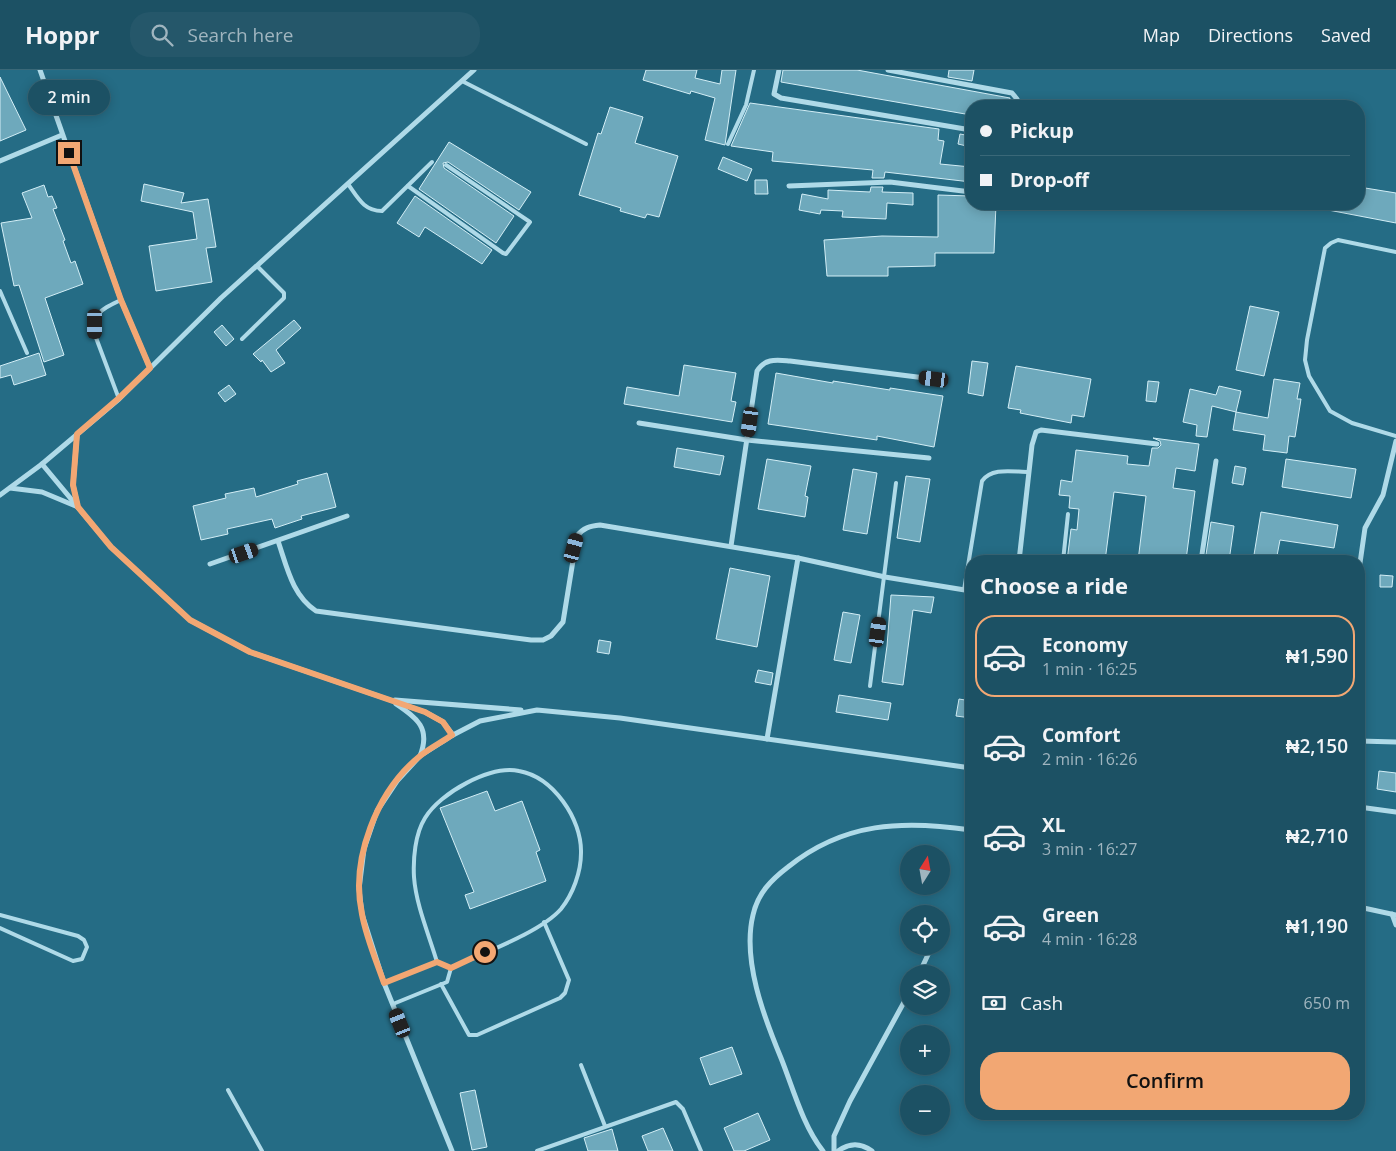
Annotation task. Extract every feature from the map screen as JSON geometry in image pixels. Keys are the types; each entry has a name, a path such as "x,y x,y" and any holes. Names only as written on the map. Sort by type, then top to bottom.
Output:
{"street":[{"path":"40,70 121,300 150,368"},
{"path":"0,495 42,464 119,398 257,266 474,70"},
{"path":"780,70 774,94 781,98 965,129"},
{"path":"888,70 1012,93 1017,100"},
{"path":"0,161 62,135"},
{"path":"789,186 890,182 965,191"},
{"path":"732,546 757,371 761,364 770,360 934,379"},
{"path":"639,423 747,440 929,458"},
{"path":"1020,555 1029,472 1036,432 1041,430 1157,444"},
{"path":"77,434 73,485 78,507"},
{"path":"1361,555 1365,528 1383,495 1396,441"},
{"path":"1203,555 1216,461"},
{"path":"42,464 111,547 190,620 250,652 425,712 443,722 452,735"},
{"path":"10,488 42,492 78,507"},
{"path":"210,564 347,516"},
{"path":"278,541 292,584 300,597 316,611 531,640 543,640 551,636 563,622 574,548 581,530 590,526 600,525 732,546 885,577 964,590"},
{"path":"767,739 798,558"},
{"path":"388,699 620,718 965,767"},
{"path":"388,699 415,717 422,727 424,742 420,756"},
{"path":"452,1151 384,983 362,914 359,889 364,849 378,811 397,780 420,756 452,735 480,721 537,710"},
{"path":"1365,742 1396,742"},
{"path":"1365,808 1396,812"},
{"path":"823,1151 817,1144 806,1120 768,1027 755,986 752,962 752,915 760,895 773,879 798,858 826,842 856,830 900,824 965,829"},
{"path":"1365,908 1394,914 1396,925"},
{"path":"834,1151 834,1136 850,1101 900,1009"},
{"path":"838,1151 851,1145 859,1145 872,1151"}],"lane":[{"path":"728,144 746,105 754,70"},
{"path":"462,82 586,144"},
{"path":"348,184 365,208 373,211 382,211 432,162"},
{"path":"408,186 506,254 530,222 446,166"},
{"path":"1396,252 1338,240 1331,242 1325,248 1306,340 1306,360 1309,376 1330,411 1352,423 1396,436"},
{"path":"242,339 284,296 257,266"},
{"path":"0,291 27,353"},
{"path":"119,398 95,336 95,324 96,317 102,309 121,300"},
{"path":"0,306 5,304"},
{"path":"970,555 982,481 987,474 994,472 1029,472"},
{"path":"870,686 896,483"},
{"path":"1064,555 1068,514"},
{"path":"964,590 965,584"},
{"path":"384,983 437,962 451,968 536,928 560,910 571,894 578,874 581,852 577,832 569,812 559,794 543,780 519,770 498,771 474,779 442,798 424,819 415,846 414,878 437,962"},
{"path":"0,915 78,936 84,940 87,948 82,959 73,961 0,928"},
{"path":"441,984 469,1035 477,1035 560,998 565,993 569,980 544,922"},
{"path":"393,1004 447,982 451,968"},
{"path":"581,1065 606,1126"},
{"path":"228,1090 262,1151"},
{"path":"537,1151 676,1102 683,1109 701,1151"}],"building":[{"path":"646,70 697,70 695,78 720,84 722,70 736,70 725,145 705,140 715,98 691,91 690,94 643,80"},
{"path":"783,70 857,70 1010,98 1010,100 965,100 965,114 781,82"},
{"path":"949,70 974,70 972,81 948,77"},
{"path":"0,77 26,130 0,141"},
{"path":"750,103 939,129 938,140 944,141 940,164 965,166 965,181 885,172 884,178 872,178 873,170 772,161 773,152 731,146"},
{"path":"610,107 643,117 635,143 678,156 659,217 647,214 645,218 620,211 621,208 579,195 598,133 601,134"},
{"path":"960,134 965,135 965,146 958,144"},
{"path":"449,142 531,192 519,210 448,162 443,163 444,168 514,216 496,243 419,189"},
{"path":"723,157 752,169 747,181 718,169"},
{"path":"755,180 767,180 768,194 755,194"},
{"path":"144,184 184,193 181,203 208,199 216,247 206,248 212,282 156,291 149,246 197,239 193,212 141,201"},
{"path":"44,185 48,197 52,196 57,208 53,209 65,240 63,241 71,263 75,261 83,284 45,298 64,355 44,362 19,285 14,286 1,223 32,218 22,193"},
{"path":"871,187 883,187 882,192 913,193 913,205 887,203 886,219 842,217 843,211 821,210 820,214 799,210 802,194 828,199 828,190 870,192"},
{"path":"1365,188 1396,193 1396,223 1328,210 1365,210"},
{"path":"938,195 965,196 965,210 996,210 994,253 935,253 935,266 888,267 888,276 827,276 824,240 882,236 938,237"},
{"path":"415,196 492,250 482,264 425,227 419,237 397,223"},
{"path":"1250,306 1279,312 1264,376 1236,370"},
{"path":"294,320 301,328 276,350 285,363 271,372 262,360 261,362 253,354"},
{"path":"222,325 234,339 226,346 214,332"},
{"path":"39,353 46,375 14,385 11,375 0,378 0,366"},
{"path":"972,361 988,363 983,396 968,393"},
{"path":"684,365 736,373 731,401 736,402 732,422 624,404 627,387 679,396"},
{"path":"1016,366 1091,379 1084,417 1072,415 1071,423 1020,413 1021,410 1008,408"},
{"path":"776,373 833,383 833,381 943,396 934,447 877,436 877,440 768,424"},
{"path":"1274,379 1300,383 1297,399 1301,399 1295,437 1289,436 1287,453 1263,450 1265,435 1233,430 1236,412 1268,418"},
{"path":"1148,381 1159,382 1156,402 1146,401"},
{"path":"229,385 236,394 225,402 218,393"},
{"path":"1219,386 1241,391 1236,412 1212,406 1207,437 1196,436 1197,425 1183,422 1190,389 1216,395"},
{"path":"1153,438 1199,444 1195,471 1176,468 1173,488 1195,491 1187,555 1139,555 1146,496 1114,492 1106,555 1068,555 1071,529 1077,530 1079,509 1069,508 1070,496 1059,495 1061,480 1072,482 1076,450 1128,456 1127,464 1149,466 1152,448 1158,448 1161,445 1160,441"},
{"path":"677,448 724,456 720,475 674,467"},
{"path":"767,459 811,466 805,496 808,497 805,517 758,509"},
{"path":"1286,459 1356,469 1351,498 1282,487"},
{"path":"1235,466 1246,468 1243,485 1232,483"},
{"path":"853,469 877,473 867,534 843,530"},
{"path":"327,473 336,507 301,516 302,519 275,528 272,519 227,529 228,534 201,540 193,506 226,498 225,494 254,488 256,497 298,484 297,481"},
{"path":"906,476 930,479 920,542 897,538"},
{"path":"1261,512 1338,525 1334,548 1280,540 1277,555 1254,555"},
{"path":"1211,522 1234,526 1230,555 1206,555"},
{"path":"730,568 770,576 757,647 716,639"},
{"path":"1380,575 1393,576 1392,587 1380,587"},
{"path":"891,595 934,597 931,613 913,610 903,685 882,682"},
{"path":"843,612 860,615 851,663 834,660"},
{"path":"599,640 611,642 609,654 597,652"},
{"path":"758,670 773,673 771,685 755,682"},
{"path":"839,695 891,703 888,720 836,712"},
{"path":"959,699 965,700 965,717 956,716"},
{"path":"1379,771 1396,773 1396,792 1377,789"},
{"path":"487,791 495,811 522,801 540,850 536,852 546,881 470,909 465,895 474,892 440,808"},
{"path":"732,1047 742,1074 710,1085 700,1058"},
{"path":"475,1090 487,1147 472,1150 460,1093"},
{"path":"758,1113 770,1140 744,1151 734,1151 724,1128"},
{"path":"663,1128 673,1151 648,1151 642,1136"},
{"path":"612,1129 618,1151 588,1151 584,1138"}],"route":[{"path":"69,153 121,300 150,368 77,434 73,485 78,507 111,547 190,620 250,652 425,712 443,722 452,735 420,756 397,780 378,811 364,849 359,889 362,914 384,983 437,962 451,968 485,952"}]}
